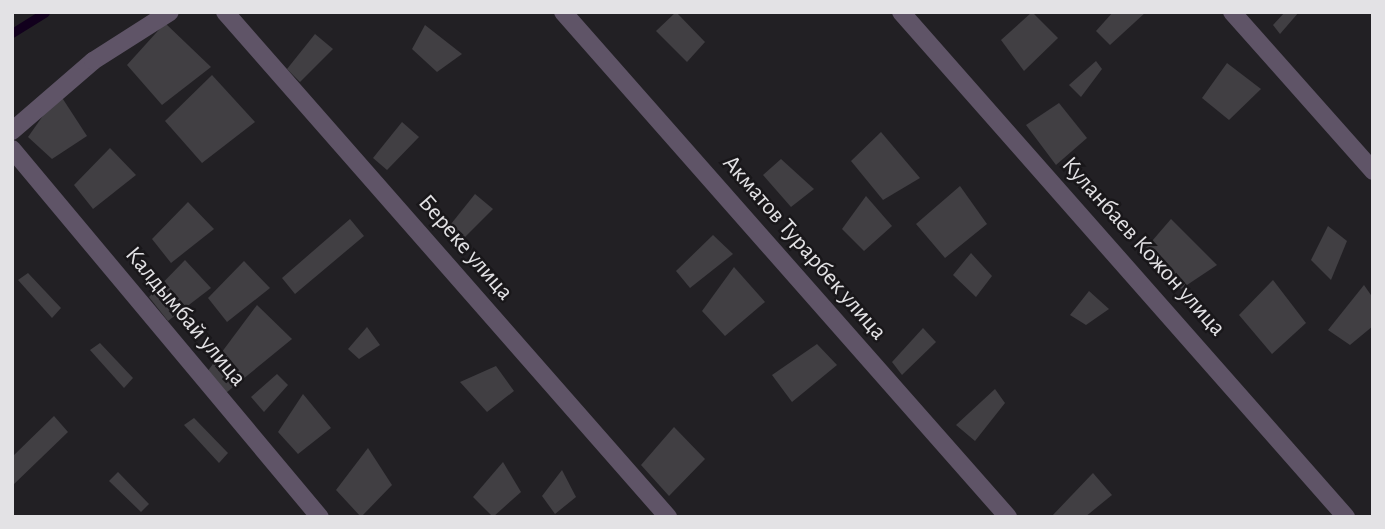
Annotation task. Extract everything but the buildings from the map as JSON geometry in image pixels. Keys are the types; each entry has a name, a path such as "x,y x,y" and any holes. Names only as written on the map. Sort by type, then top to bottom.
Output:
{"street":[{"path":"12,131 93,61 170,12"},
{"name":"Береке улица","path":"225,12 668,517"},
{"name":"Акматов Турарбек улица","path":"563,12 1008,517"},
{"name":"Куланбаев Кожон улица","path":"901,12 1346,517"},
{"path":"1232,12 1373,171"},
{"name":"Калдымбай улица","path":"12,149 320,517"}],"waterway":[{"path":"12,33 45,12"}]}
